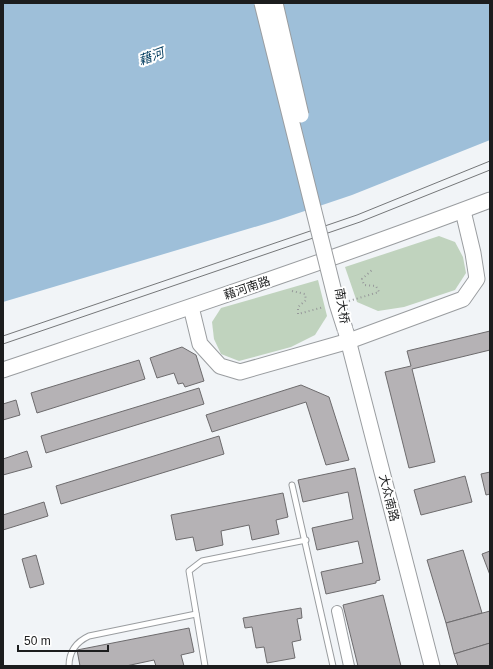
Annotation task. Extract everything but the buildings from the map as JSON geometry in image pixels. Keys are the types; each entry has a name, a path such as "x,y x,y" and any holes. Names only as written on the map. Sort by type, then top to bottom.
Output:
{"main road":[{"name":"南大桥","path":"262,3 340,303"},
{"name":"南大桥","path":"276,3 347,335"},
{"name":"藉河南路","path":"3,370 384,240 490,200"},
{"path":"191,307 200,344 220,366 240,372 347,335 463,300 477,279 473,253 463,211"},
{"name":"大众南路","path":"347,335 432,666"}],"street":[{"path":"337,611 349,666"}],"lane":[{"path":"292,485 333,666"},
{"path":"205,666 189,571 202,561 305,540"},
{"path":"69,666 71,654 74,648 78,643 89,636 196,614"}],"path":[{"path":"292,291 305,294 306,300 298,307 298,314 340,303 379,292 376,286 364,285 362,279 372,270"}],"green space":[{"path":"439,236 455,242 463,257 466,273 455,290 404,307 378,311 357,302 345,267"},
{"path":"318,280 327,316 315,335 291,347 239,361 221,354 214,339 212,322 221,308"}],"water":[{"name":"藉河","path":"3,3 490,3 490,140 352,195 278,220 3,302"}],"tram line":[{"path":"3,336 357,215 490,161"},
{"path":"3,344 360,222 490,170"}]}
